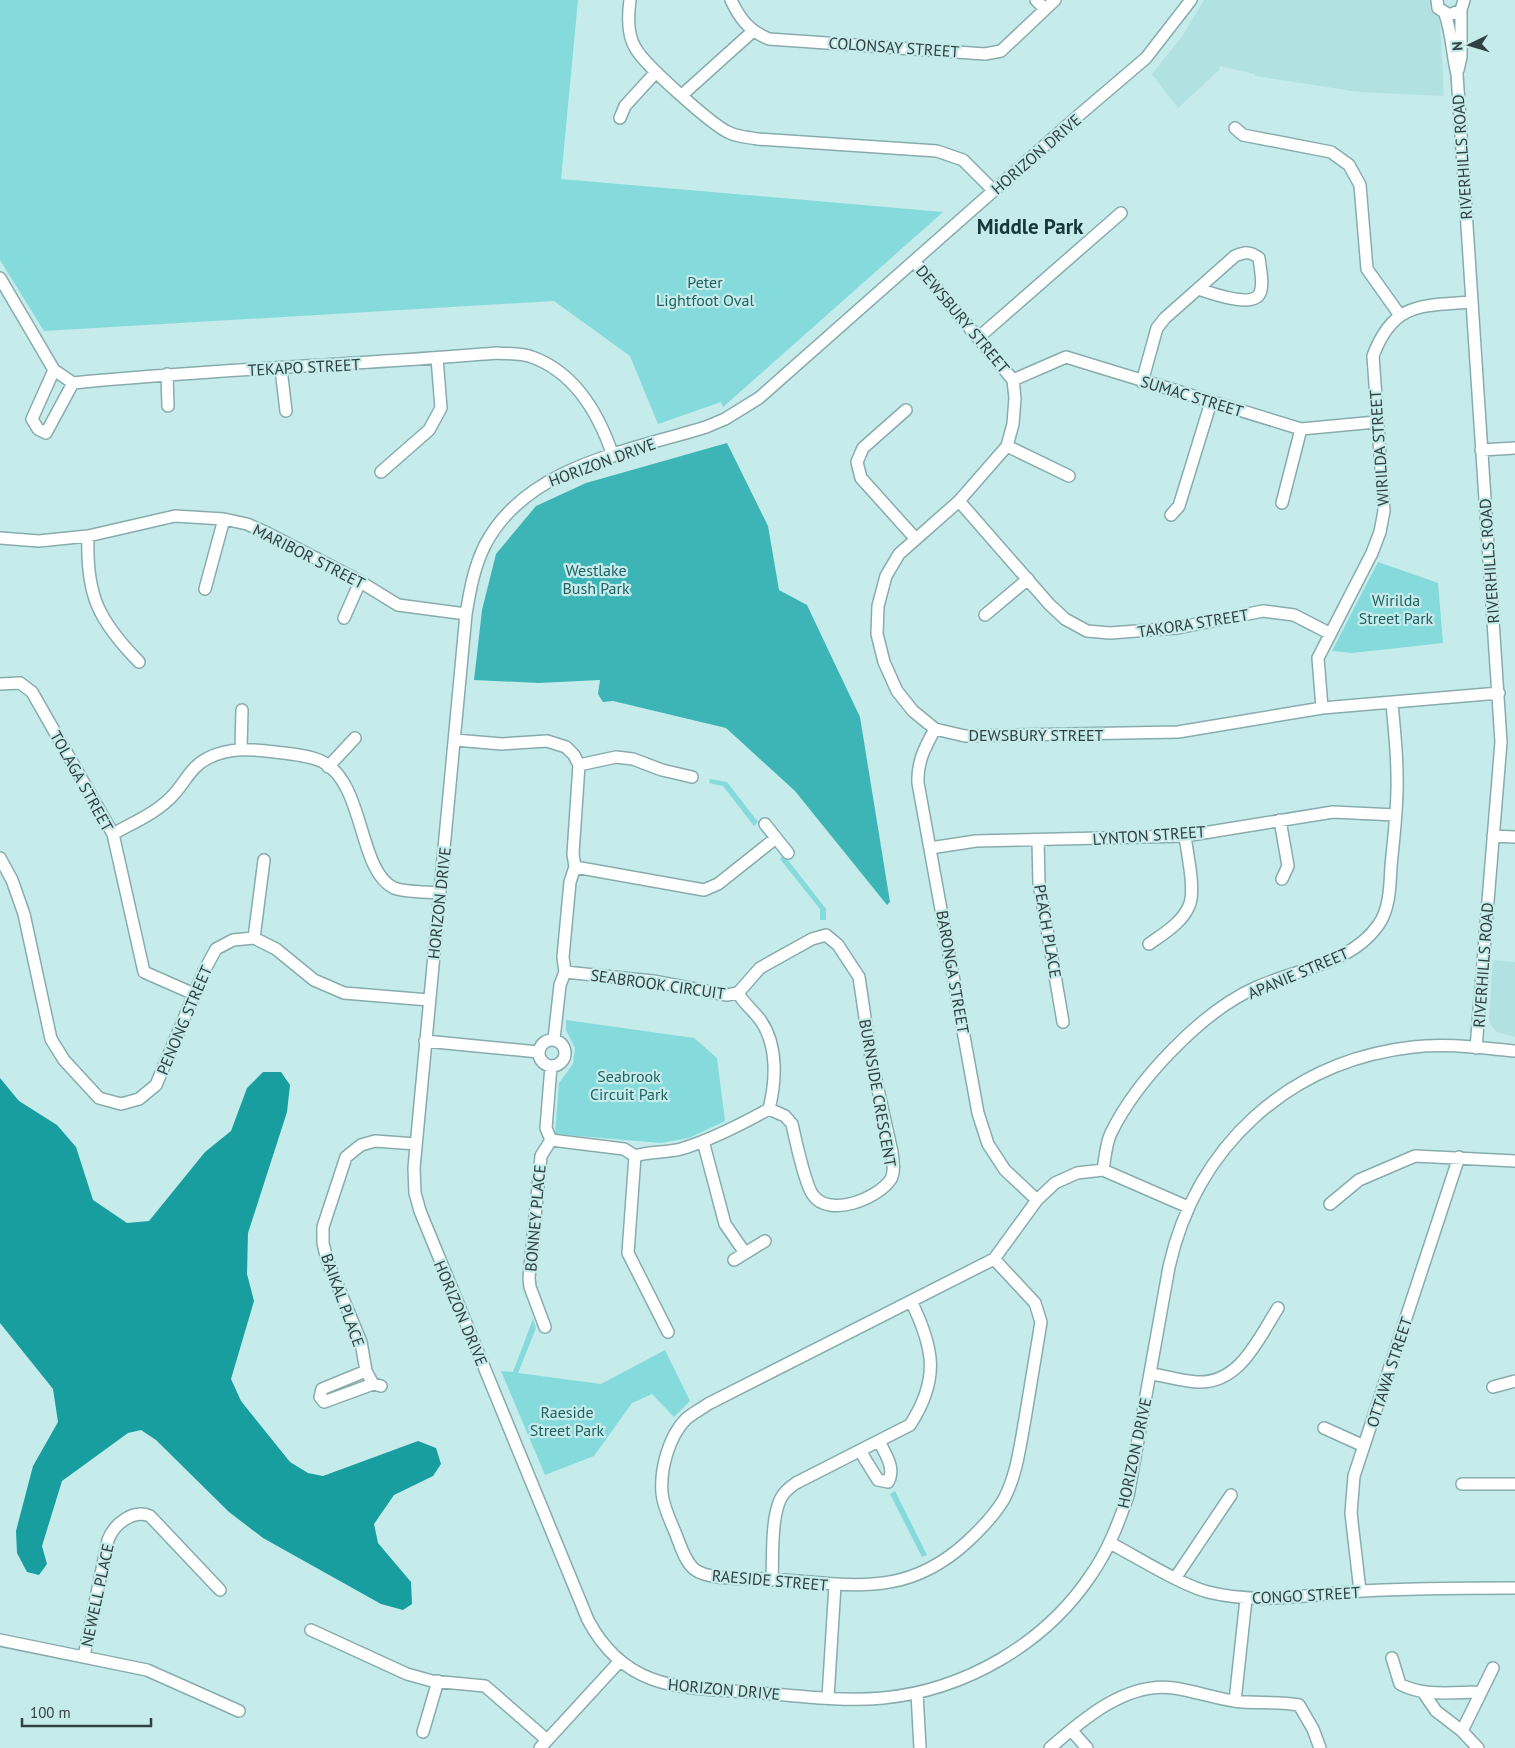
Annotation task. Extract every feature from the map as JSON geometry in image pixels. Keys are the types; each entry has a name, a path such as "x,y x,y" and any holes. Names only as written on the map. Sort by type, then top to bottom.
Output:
{"street":[{"path":"630,0 629,29 635,48 656,72 707,118 730,133 756,139 937,151 963,160 994,191"},
{"path":"682,95 752,32 738,15 731,0"},
{"path":"1036,0 1045,9"},
{"name":"COLONSAY STREET","path":"752,32 768,39 985,54 1002,51 1055,0"},
{"name":"RIVERHILLS ROAD","path":"1436,0 1438,8 1445,14 1452,35 1453,58 1457,74 1501,742 1476,1048"},
{"name":"HORIZON DRIVE","path":"1187,3 1146,58 774,386 743,409 706,427 613,456 548,480 533,489 508,512 496,527 480,558 472,580 466,614 425,1041 414,1168 415,1192 429,1235 588,1620 601,1642 619,1662 645,1678 674,1686 828,1697 882,1698 917,1693 966,1678 1024,1644 1069,1603 1091,1576 1110,1543 1128,1496 1172,1251 1188,1207 1210,1168 1232,1138 1276,1099 1303,1081 1337,1065 1387,1050 1441,1045 1515,1051"},
{"path":"1445,14 1454,15 1462,5"},
{"name":"RIVERHILLS ROAD","path":"1457,74 1461,57 1462,5"},
{"path":"620,118 625,106 656,72"},
{"path":"1234,128 1243,135 1331,152 1349,165 1360,185 1367,269 1399,314 1430,306 1472,302"},
{"path":"979,337 1122,213"},
{"path":"1142,382 1158,328 1165,318 1234,256 1243,252 1252,253 1259,258 1262,287 1260,294 1255,300 1246,302 1198,289"},
{"name":"DEWSBURY STREET","path":"914,261 1013,380 1013,424 1007,446 959,501 899,554 886,576 878,606 877,634 884,662 897,691 914,711 935,729 965,736 1178,732 1322,708 1499,693"},
{"path":"0,278 54,370 73,384 46,433 38,429 32,419 54,370"},
{"name":"WIRILDA STREET","path":"1322,708 1318,658 1329,633 1372,553 1380,532 1384,511 1376,422 1373,356 1379,339 1399,314"},
{"name":"TEKAPO STREET","path":"73,384 167,374 281,369 497,353 531,356 563,375 587,399 607,438 613,456"},
{"name":"SUMAC STREET","path":"1013,380 1066,357 1142,382 1301,429 1376,422"},
{"path":"381,472 429,430 441,408 437,358"},
{"path":"281,369 286,411"},
{"path":"167,374 168,406"},
{"path":"1171,514 1179,506 1211,402"},
{"path":"906,410 863,448 857,462 862,478 915,538"},
{"path":"1282,503 1301,429"},
{"path":"1007,446 1069,476"},
{"path":"1481,450 1515,448"},
{"name":"TAKORA STREET","path":"959,501 1065,619 1087,631 1110,633 1146,632 1263,611 1294,615 1329,633"},
{"name":"MARIBOR STREET","path":"0,538 39,541 88,536 175,516 224,519 247,524 266,533 360,582 398,605 466,614"},
{"path":"205,589 224,519"},
{"path":"88,536 87,565 94,603 114,636 139,662"},
{"path":"985,616 1028,579"},
{"path":"344,618 360,582"},
{"name":"TOLAGA STREET","path":"0,684 20,683 32,692 112,834 144,972 194,994"},
{"name":"APANIE STREET","path":"1103,1170 1110,1134 1133,1097 1163,1059 1205,1020 1255,988 1338,958 1361,945 1380,923 1388,898 1396,815 1397,774 1392,703"},
{"path":"241,749 242,710"},
{"name":"BARONGA STREET","path":"935,729 921,754 917,771 978,1113 988,1144 1005,1170 1037,1200"},
{"path":"328,767 355,738"},
{"path":"455,740 502,744 547,741 566,747 574,755 579,765 573,854 576,867 570,882 563,957 565,972 560,985 554,1039"},
{"path":"112,834 157,810 175,793 191,769 207,758 227,750 241,749 299,756 323,762 347,790 378,874 394,888 439,893"},
{"path":"579,765 616,757 633,759 662,770 692,777"},
{"name":"LYNTON STREET","path":"930,848 976,841 1185,836 1332,812 1396,815"},
{"path":"1280,820 1288,866 1282,879"},
{"path":"765,824 788,852"},
{"path":"1149,944 1179,921 1190,906 1191,889 1185,836"},
{"path":"1492,836 1515,837"},
{"path":"576,867 704,890 718,884 776,838"},
{"name":"PEACH PLACE","path":"1038,840 1038,883 1063,1022"},
{"name":"PENONG STREET","path":"0,858 12,880 24,914 51,1039 64,1060 99,1098 121,1104 139,1099 156,1085 194,994 216,949 233,940 254,938"},
{"path":"264,860 254,938 276,949 314,980 332,989 344,993 429,1000"},
{"name":"BURNSIDE CRESCENT","path":"738,994 760,968 812,939 826,935 838,945 859,977 871,1058 892,1152 894,1166 892,1178 883,1188 849,1205 836,1207 820,1203 811,1194 792,1124 785,1116 770,1109"},
{"name":"SEABROOK CIRCUIT","path":"565,972 653,981 728,995 738,994 761,1021 771,1043 775,1070 770,1109"},
{"path":"554,1039 562,1044 565,1054 560,1063 551,1066 540,1060 539,1052 543,1042 554,1039"},
{"path":"425,1041 539,1052"},
{"path":"551,1066 546,1128 550,1140 624,1149 635,1156 648,1152 679,1149 770,1109"},
{"name":"BONNEY PLACE","path":"545,1326 530,1287 529,1278 540,1156 550,1140"},
{"path":"703,1140 725,1224 745,1253"},
{"name":"BAIKAL PLACE","path":"366,1370 322,1389 320,1397 324,1402 332,1401 377,1385 366,1370 361,1342 327,1260 322,1243 323,1227 346,1157 361,1145 375,1141 416,1144"},
{"path":"635,1156 628,1253 668,1332"},
{"path":"1330,1204 1359,1180 1415,1156 1459,1157 1515,1162"},
{"name":"OTTAWA STREET","path":"1360,1592 1351,1513 1354,1476 1459,1157"},
{"path":"1103,1170 1188,1207"},
{"name":"RAESIDE STREET","path":"994,1259 1035,1303 1041,1322 1016,1469 1004,1498 986,1525 959,1549 932,1568 889,1584 835,1585 716,1577 703,1574 694,1568 667,1513 662,1494 663,1471 670,1446 686,1420 708,1404 994,1259 1037,1200 1055,1183 1077,1173 1103,1170"},
{"path":"734,1260 765,1241"},
{"path":"772,1580 776,1513 780,1499 796,1482 910,1425 920,1409 928,1387 931,1355 924,1327 911,1301"},
{"path":"1151,1374 1195,1382 1221,1379 1234,1371 1244,1361 1278,1308"},
{"path":"1494,1387 1515,1381"},
{"path":"1324,1428 1364,1446"},
{"path":"860,1451 878,1480 888,1482 892,1475 891,1469 879,1441"},
{"path":"1462,1484 1515,1484"},
{"path":"1176,1577 1231,1495"},
{"name":"NEWELL PLACE","path":"84,1656 108,1540 111,1532 132,1514 142,1512 150,1516 220,1590"},
{"name":"CONGO STREET","path":"1110,1543 1206,1592 1246,1599 1320,1596 1422,1588 1515,1588"},
{"path":"828,1697 835,1585"},
{"path":"1234,1701 1246,1599"},
{"path":"311,1630 407,1674 438,1681 485,1686 544,1744 619,1662"},
{"path":"0,1640 147,1670 239,1711"},
{"path":"1392,1658 1400,1684 1408,1689 1423,1692 1481,1692"},
{"path":"1462,1732 1493,1668"},
{"path":"423,1732 438,1681"},
{"path":"1050,1748 1071,1730 1118,1698 1142,1690 1172,1688 1234,1701 1279,1702 1299,1705 1313,1729 1320,1748"},
{"path":"1423,1692 1436,1711 1478,1748"},
{"path":"917,1693 920,1748"},
{"path":"1071,1730 1086,1748"}],"shaded area":[{"path":"1204,0 1432,0 1440,22 1444,96 1359,92 1255,76 1255,74 1220,66 1219,70 1178,108 1152,74 1183,35"},
{"path":"1493,960 1515,962 1515,1037 1497,1032 1489,1019"},
{"path":"263,1072 281,1072 290,1085 287,1112 248,1233 247,1274 254,1301 231,1379 241,1401 290,1462 308,1473 323,1476 418,1441 436,1448 441,1464 433,1476 394,1495 374,1524 378,1543 411,1582 412,1604 403,1610 381,1604 263,1538 229,1512 156,1440 141,1430 128,1433 62,1481 42,1546 47,1564 39,1575 27,1572 17,1553 16,1531 33,1466 58,1422 53,1389 0,1323 0,1078 19,1101 57,1125 76,1147 93,1200 127,1223 149,1221 205,1152 231,1131 247,1088"}],"green space":[{"name":"Peter Lightfoot Oval","path":"0,0 578,0 561,179 943,212 723,407 721,402 658,424 630,356 554,301 44,331 0,260"},
{"name":"Westlake Bush Park","path":"727,443 768,526 779,590 807,605 860,717 890,902 887,905 795,791 726,728 613,701 603,702 598,694 600,680 539,683 474,680 482,610 496,554 536,506 586,483"},
{"name":"Wirilda Street Park","path":"1378,562 1438,583 1443,643 1352,653 1332,651"},
{"path":"710,779 727,782 758,822 754,826 723,786 709,783"},
{"path":"784,855 826,909 826,920 820,920 820,909 780,859"},
{"name":"Seabrook Circuit Park","path":"566,1020 694,1038 717,1058 725,1121 689,1138 661,1143 555,1134 559,1083 573,1064 575,1048 566,1030"},
{"name":"Raeside Street Park","path":"533,1319 536,1328 518,1373 601,1384 665,1350 690,1401 674,1417 652,1394 632,1403 594,1456 545,1475 501,1371 513,1372"},
{"path":"895,1491 927,1555 922,1557 890,1494"}],"district":[{"name":"Middle Park","path":"1030,226"}]}
